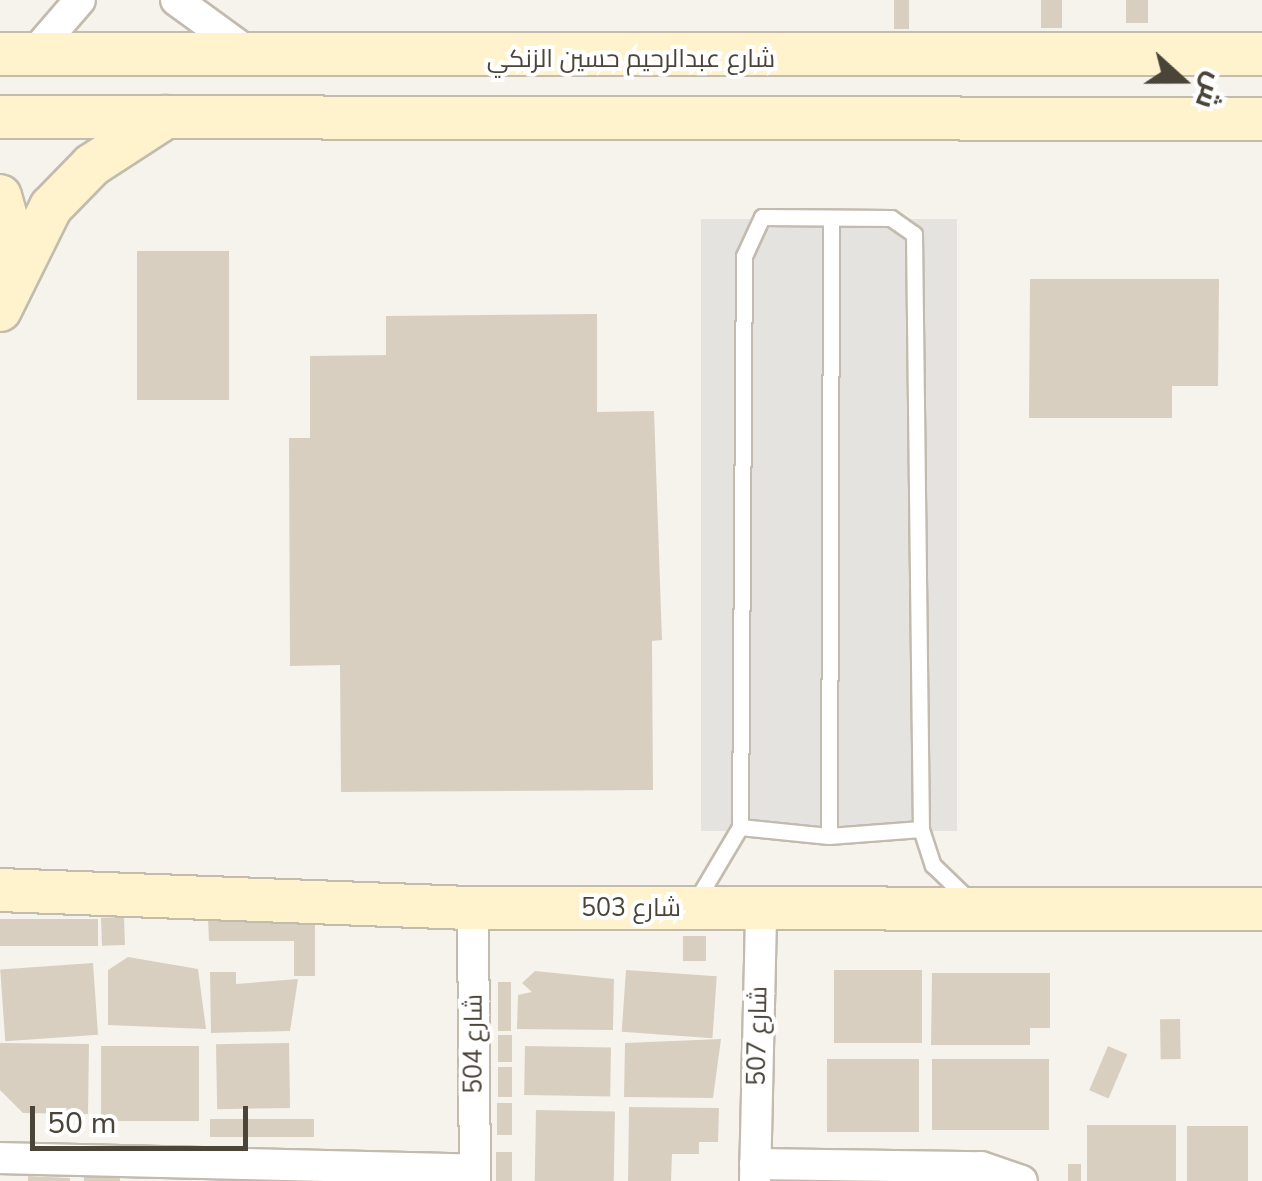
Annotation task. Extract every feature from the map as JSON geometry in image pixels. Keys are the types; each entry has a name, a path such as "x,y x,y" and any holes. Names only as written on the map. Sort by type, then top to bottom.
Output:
{"street":[{"path":"18,52 80,0"},
{"path":"176,0 261,58"},
{"name":"شارع عبدالرحيم حسين الزنكي","path":"18,52 261,58 1050,60 1262,54"},
{"path":"1050,60 1050,121"},
{"path":"0,310 18,260 70,185 171,115"},
{"path":"0,117 1262,119"},
{"path":"0,196 18,260"},
{"name":"شارع 503","path":"0,890 474,908 974,903 1262,909"},
{"name":"شارع 507","path":"761,907 755,1173 981,1167 1022,1181"},
{"name":"شارع 504","path":"474,908 475,1176"},
{"path":"0,1158 184,1175 475,1176"}],"lane":[{"path":"689,908 740,827 746,239 762,217 891,218 914,234 918,252 920,829 932,865 974,903"},
{"path":"829,836 831,218"},
{"path":"740,827 829,836 920,829"}],"shaded area":[{"path":"701,219 957,219 957,831 701,831"}],"building":[{"path":"894,0 909,0 909,29 894,29"},
{"path":"1041,0 1062,0 1062,28 1041,28"},
{"path":"1126,0 1148,0 1148,23 1126,23"},
{"path":"137,251 229,251 229,400 137,400"},
{"path":"1030,279 1219,279 1218,386 1172,386 1172,418 1029,418"},
{"path":"597,314 597,412 654,411 662,640 652,641 653,790 341,792 340,665 290,666 289,438 310,438 310,356 386,355 386,316"},
{"path":"124,917 125,945 102,946 101,918"},
{"path":"208,918 315,919 315,976 294,976 294,941 209,941"},
{"path":"0,919 98,919 98,946 0,946"},
{"path":"683,936 706,936 706,961 683,961"},
{"path":"128,957 198,969 206,1029 108,1025 108,970"},
{"path":"93,963 98,1035 5,1041 0,969"},
{"path":"626,970 717,976 712,1038 622,1032"},
{"path":"834,970 922,970 922,1043 834,1043"},
{"path":"535,971 614,979 613,1030 517,1029 518,995 532,992 522,983"},
{"path":"210,972 236,972 236,984 298,979 290,1031 211,1033"},
{"path":"932,973 1050,973 1050,1028 1030,1028 1030,1045 931,1045"},
{"path":"498,982 511,982 511,1031 498,1031"},
{"path":"1160,1019 1180,1019 1181,1059 1161,1059"},
{"path":"498,1035 512,1035 512,1062 498,1062"},
{"path":"721,1039 713,1098 624,1097 625,1043"},
{"path":"0,1043 89,1044 88,1114 23,1113 0,1090"},
{"path":"289,1043 290,1108 217,1109 216,1044"},
{"path":"101,1046 199,1046 199,1121 101,1121"},
{"path":"525,1046 611,1048 610,1096 524,1095"},
{"path":"1108,1046 1127,1054 1109,1098 1089,1090"},
{"path":"827,1059 919,1059 919,1132 827,1132"},
{"path":"932,1059 1049,1059 1049,1130 932,1130"},
{"path":"498,1067 512,1067 512,1097 498,1097"},
{"path":"497,1103 512,1103 512,1135 497,1135"},
{"path":"629,1107 719,1108 718,1142 699,1142 699,1154 672,1154 671,1181 628,1181"},
{"path":"536,1110 615,1111 614,1181 535,1181"},
{"path":"210,1119 314,1119 314,1137 210,1137"},
{"path":"1087,1125 1176,1125 1176,1181 1087,1181"},
{"path":"1187,1126 1248,1126 1248,1181 1187,1181"},
{"path":"496,1152 512,1152 512,1181 496,1181"},
{"path":"1068,1164 1081,1164 1081,1181 1068,1181"},
{"path":"84,1171 120,1173 120,1181 84,1181"},
{"path":"28,1176 70,1178 70,1181 28,1181"}]}
